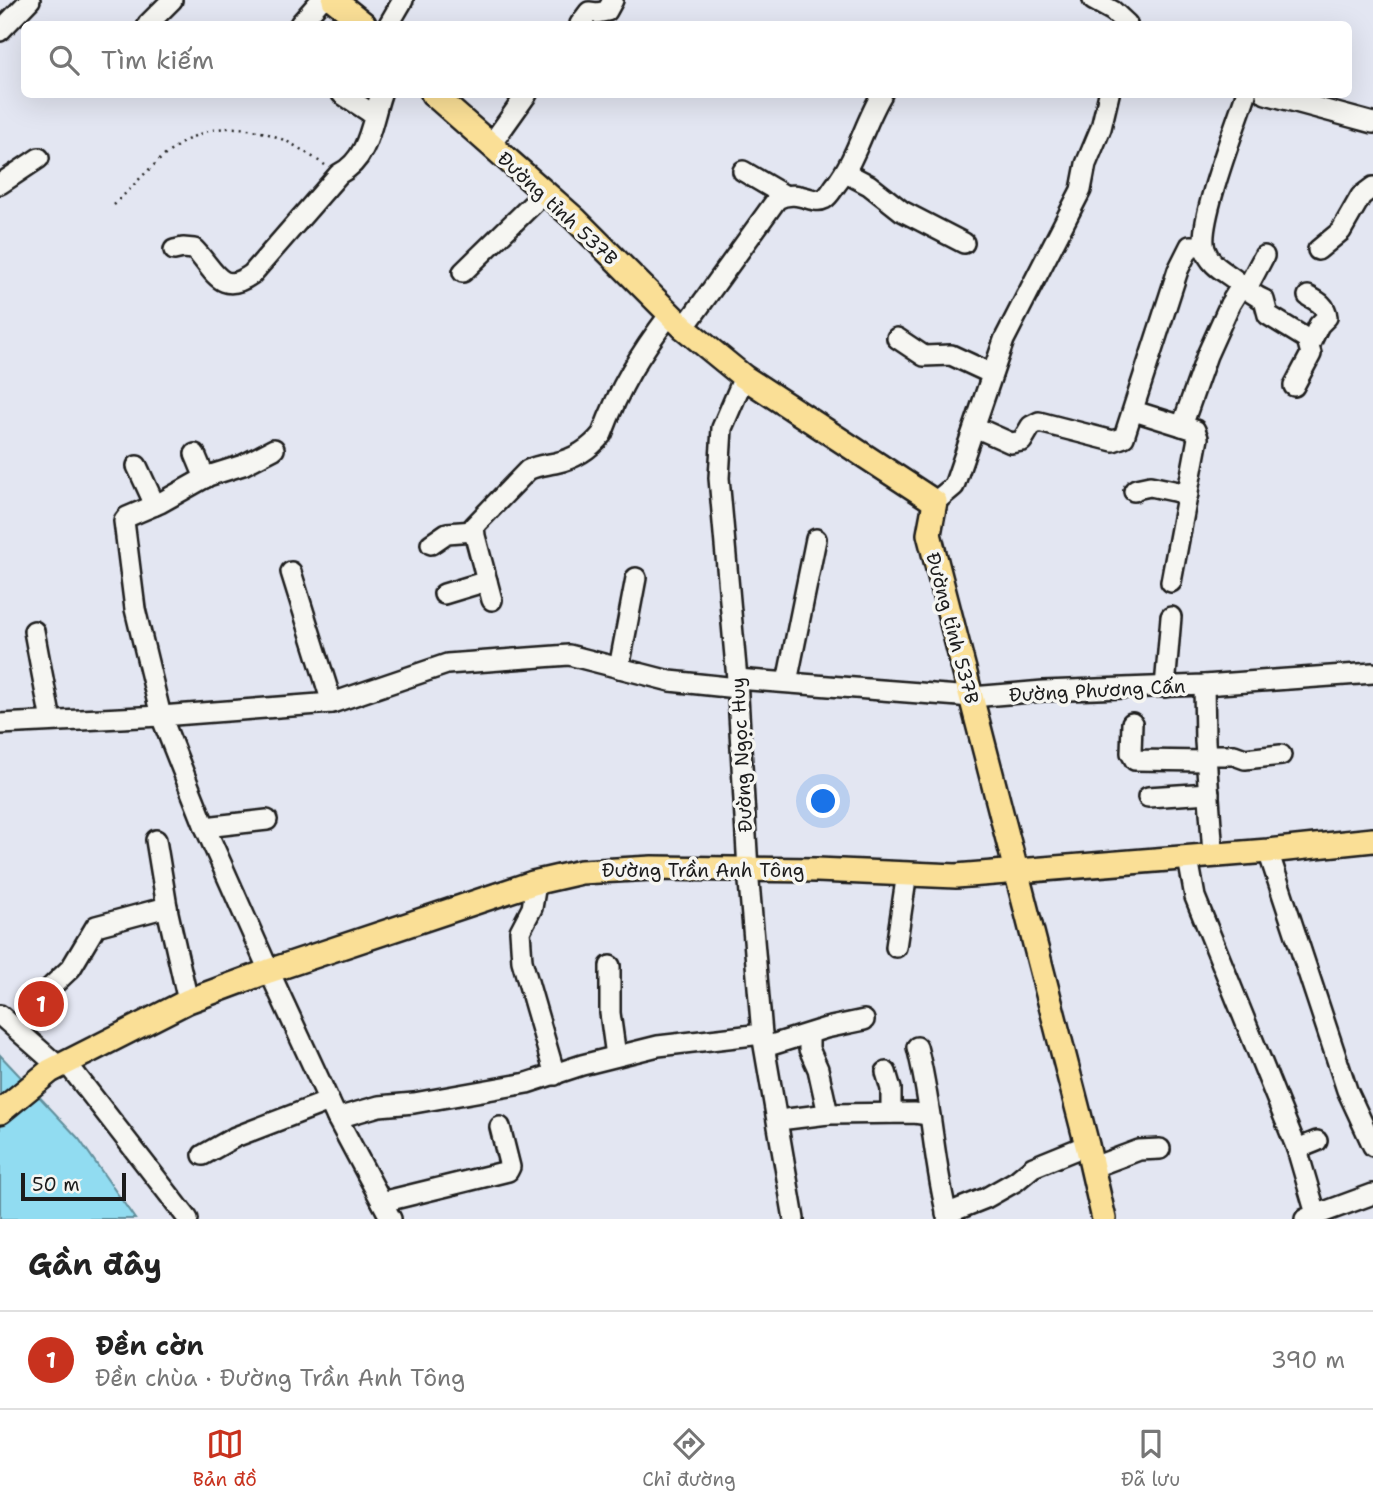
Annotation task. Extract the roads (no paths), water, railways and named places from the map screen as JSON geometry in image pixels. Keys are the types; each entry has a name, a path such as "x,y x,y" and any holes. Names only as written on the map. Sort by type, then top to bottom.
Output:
{"main road":[{"path":"334,0 360,21"},
{"name":"Đường tỉnh 537B","path":"437,98 575,219 677,321 744,377 935,502 929,534 1104,1219"},
{"name":"Đường Trần Anh Tông","path":"0,1112 58,1066 188,1001 268,971 533,883 580,872 612,869 748,870 956,876 1016,873 1373,840"}],"street":[{"path":"0,31 30,0"},
{"path":"151,21 172,0"},
{"path":"303,21 321,0"},
{"path":"391,21 403,0"},
{"path":"582,21 589,12 607,10 613,0"},
{"path":"1093,0 1113,10 1124,21"},
{"path":"348,98 374,115"},
{"path":"174,250 194,249 220,279 233,285 252,274 339,174 356,163 366,144 380,98"},
{"path":"490,146 524,98"},
{"path":"444,594 489,591 474,526 528,470 539,465 571,459 597,440 623,382 640,354 677,321 777,199 794,194 816,200 824,199 846,173 880,98"},
{"path":"935,502 954,486 1004,340 1081,190 1086,164 1101,128 1108,98"},
{"path":"1244,98 1205,220 1204,246 1219,270 1264,300 1268,315 1307,339 1311,354 1294,386"},
{"path":"1281,98 1373,123"},
{"path":"0,184 39,158"},
{"path":"743,171 785,195"},
{"path":"846,173 869,186 902,211 964,243"},
{"path":"1318,250 1341,231 1361,196 1373,187"},
{"path":"463,272 544,194"},
{"path":"975,427 1011,443 1022,441 1031,426 1043,422 1115,441 1124,437 1178,270 1190,246 1204,246"},
{"path":"1182,426 1207,355 1230,304 1244,288 1264,256"},
{"path":"1308,296 1324,306 1327,317 1319,325 1310,344"},
{"path":"897,338 924,356 951,355 992,374"},
{"name":"Đường Ngọc Huy","path":"744,377 722,428 719,478 763,1041 779,1120 794,1219"},
{"path":"1133,411 1195,430 1198,438 1171,582"},
{"path":"274,449 243,465 205,478 155,505 127,516 124,521 135,608 161,716 205,827 268,971 333,1109 386,1211 508,1171 510,1167 500,1127"},
{"path":"195,454 205,478"},
{"path":"137,466 155,505"},
{"path":"1134,491 1150,486 1188,494"},
{"path":"431,544 447,533 474,531"},
{"path":"787,682 816,539"},
{"path":"291,572 332,703"},
{"path":"619,668 636,578"},
{"path":"1165,687 1171,617"},
{"path":"34,631 51,721"},
{"name":"Đường Phương Cấn","path":"0,724 161,716 332,703 447,664 569,655 670,681 787,682 972,697 1373,673"},
{"path":"1204,685 1213,855"},
{"path":"1132,723 1131,753 1135,760 1234,755 1245,759 1282,755"},
{"path":"1148,797 1209,793"},
{"path":"205,827 267,820"},
{"path":"156,840 167,907 188,1001"},
{"path":"1268,851 1348,1090 1373,1146"},
{"path":"1188,858 1191,884 1198,904 1297,1149 1310,1217 1373,1194"},
{"path":"896,947 907,873"},
{"path":"533,883 535,890 532,908 520,931 522,961 555,1075"},
{"path":"50,988 71,968 96,926 167,907"},
{"path":"610,966 610,1013 616,1056"},
{"path":"0,1015 58,1066 188,1219"},
{"path":"204,1155 235,1137 333,1109 414,1103 527,1083 658,1046 763,1041 809,1034 864,1020"},
{"path":"809,1034 809,1049 818,1069 828,1114"},
{"path":"918,1047 927,1084 929,1115 947,1217 1016,1181 1033,1167 1089,1156 1160,1149"},
{"path":"886,1072 891,1088 891,1113"},
{"path":"779,1120 828,1114 929,1115"},
{"path":"1297,1149 1317,1141"}],"water":[{"path":"0,1055 79,1139 135,1219 0,1219"}],"place":[{"name":"Đền cờn","path":"41,1004"}]}
